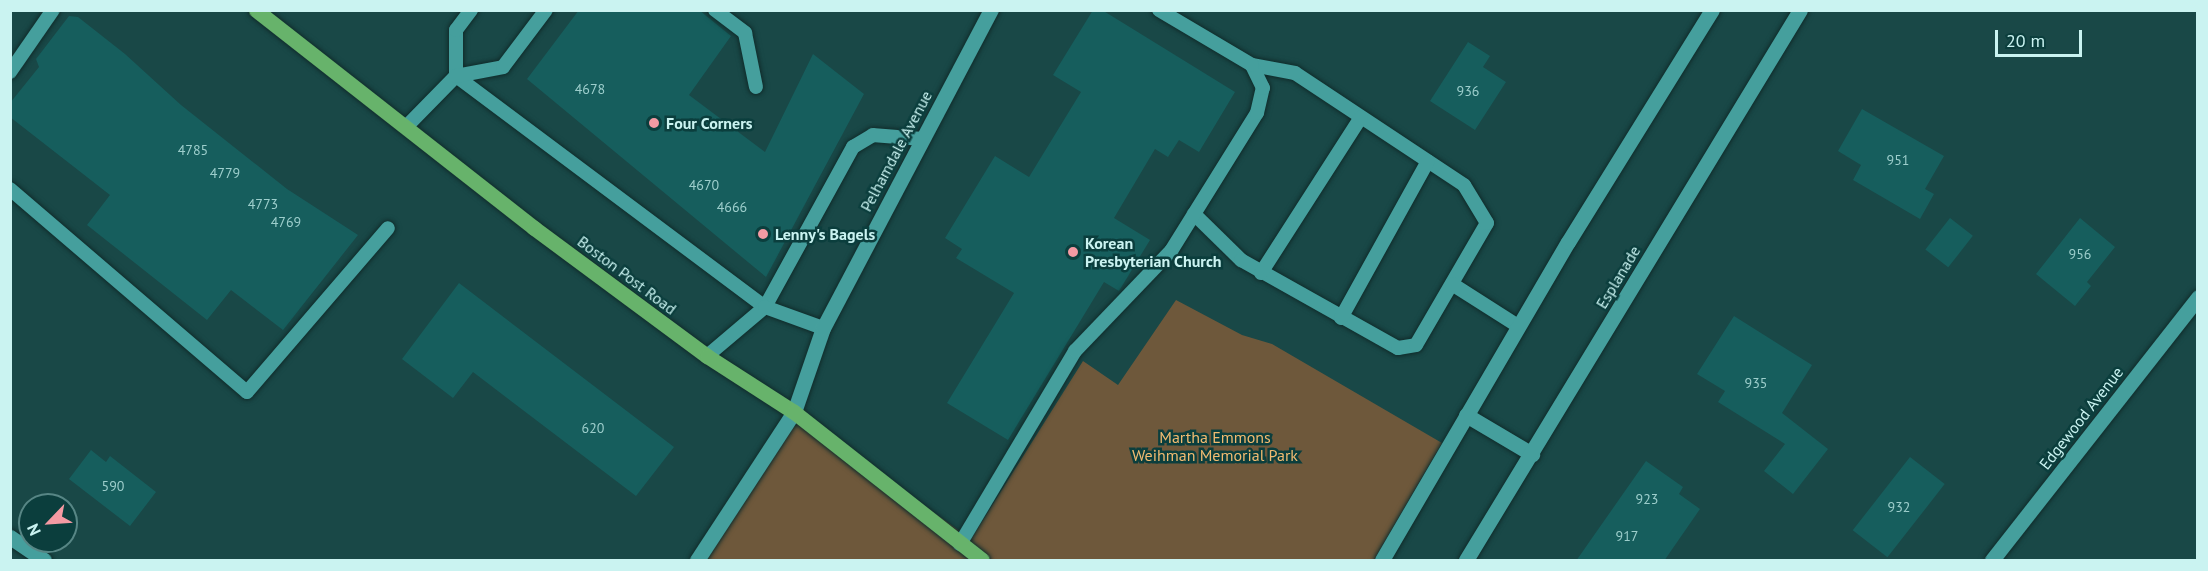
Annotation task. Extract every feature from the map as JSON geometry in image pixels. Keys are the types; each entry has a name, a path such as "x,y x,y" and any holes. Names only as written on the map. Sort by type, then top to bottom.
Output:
{"main road":[{"name":"Boston Post Road","path":"256,10 707,356 795,412 982,561"}],"street":[{"name":"Pelhamdale Avenue","path":"697,561 795,412 823,328 991,10"},
{"path":"1382,561 1518,326 1712,10"},
{"name":"Esplanade","path":"1466,561 1800,10"},
{"name":"Edgewood Avenue","path":"1992,561 2198,297"},
{"path":"1466,415 1532,454"},
{"path":"10,537 44,561"}],"lane":[{"path":"10,72 53,10"},
{"path":"456,76 456,30 471,10"},
{"path":"406,127 456,76 503,68 546,10"},
{"path":"715,10 745,33 756,87"},
{"path":"1159,10 1252,64 1295,73 1464,185 1487,223 1416,345 1398,348 1240,260 1194,214"},
{"path":"960,544 1075,351 1171,251 1257,113 1263,88 1252,64"},
{"path":"456,76 765,307 823,328"},
{"path":"1262,273 1361,117"},
{"path":"707,356 765,307 853,147 873,135 890,133 922,139"},
{"path":"1341,318 1428,161"},
{"path":"10,189 247,393 388,228"},
{"path":"1452,284 1518,326"}],"green space":[{"name":"Martha Emmons Weihman Memorial Park","path":"1176,300 1242,335 1272,344 1442,443 1374,560 707,560 794,412 971,539 1083,361 1118,385"}],"building":[{"name":"Four Corners","path":"579,10 699,10 731,36 689,95 765,152 813,54 864,94 766,277 527,79"},
{"path":"1093,10 1102,10 1235,92 1199,152 1179,140 1168,157 1155,149 1114,218 1150,240 1119,291 1104,282 1008,440 947,403 1014,293 956,258 962,249 945,238 995,156 1029,177 1081,92 1053,75"},
{"path":"69,16 78,17 125,54 181,105 287,189 358,235 283,330 231,290 207,320 87,225 110,195 10,117 10,103 39,67 36,59"},
{"path":"1468,42 1490,56 1483,67 1506,82 1475,130 1430,101"},
{"path":"1862,109 1944,156 1925,189 1934,194 1920,219 1853,180 1861,165 1838,151"},
{"path":"1950,218 1973,236 1948,267 1925,250"},
{"path":"2080,218 2115,247 2087,282 2091,286 2075,306 2036,274"},
{"path":"459,283 674,447 636,496 473,372 453,398 402,359"},
{"path":"1734,316 1812,365 1782,413 1828,449 1793,494 1764,471 1785,444 1718,402 1725,391 1697,374"},
{"path":"91,450 106,462 110,456 156,492 130,526 69,479"},
{"path":"1910,457 1945,484 1887,557 1853,530"},
{"path":"1646,461 1683,487 1679,494 1700,509 1664,561 1576,561"}],"place":[{"name":"Four Corners","path":"654,123"},
{"name":"Lenny's Bagels","path":"763,234"},
{"name":"Korean Presbyterian Church","path":"1073,252"}]}
